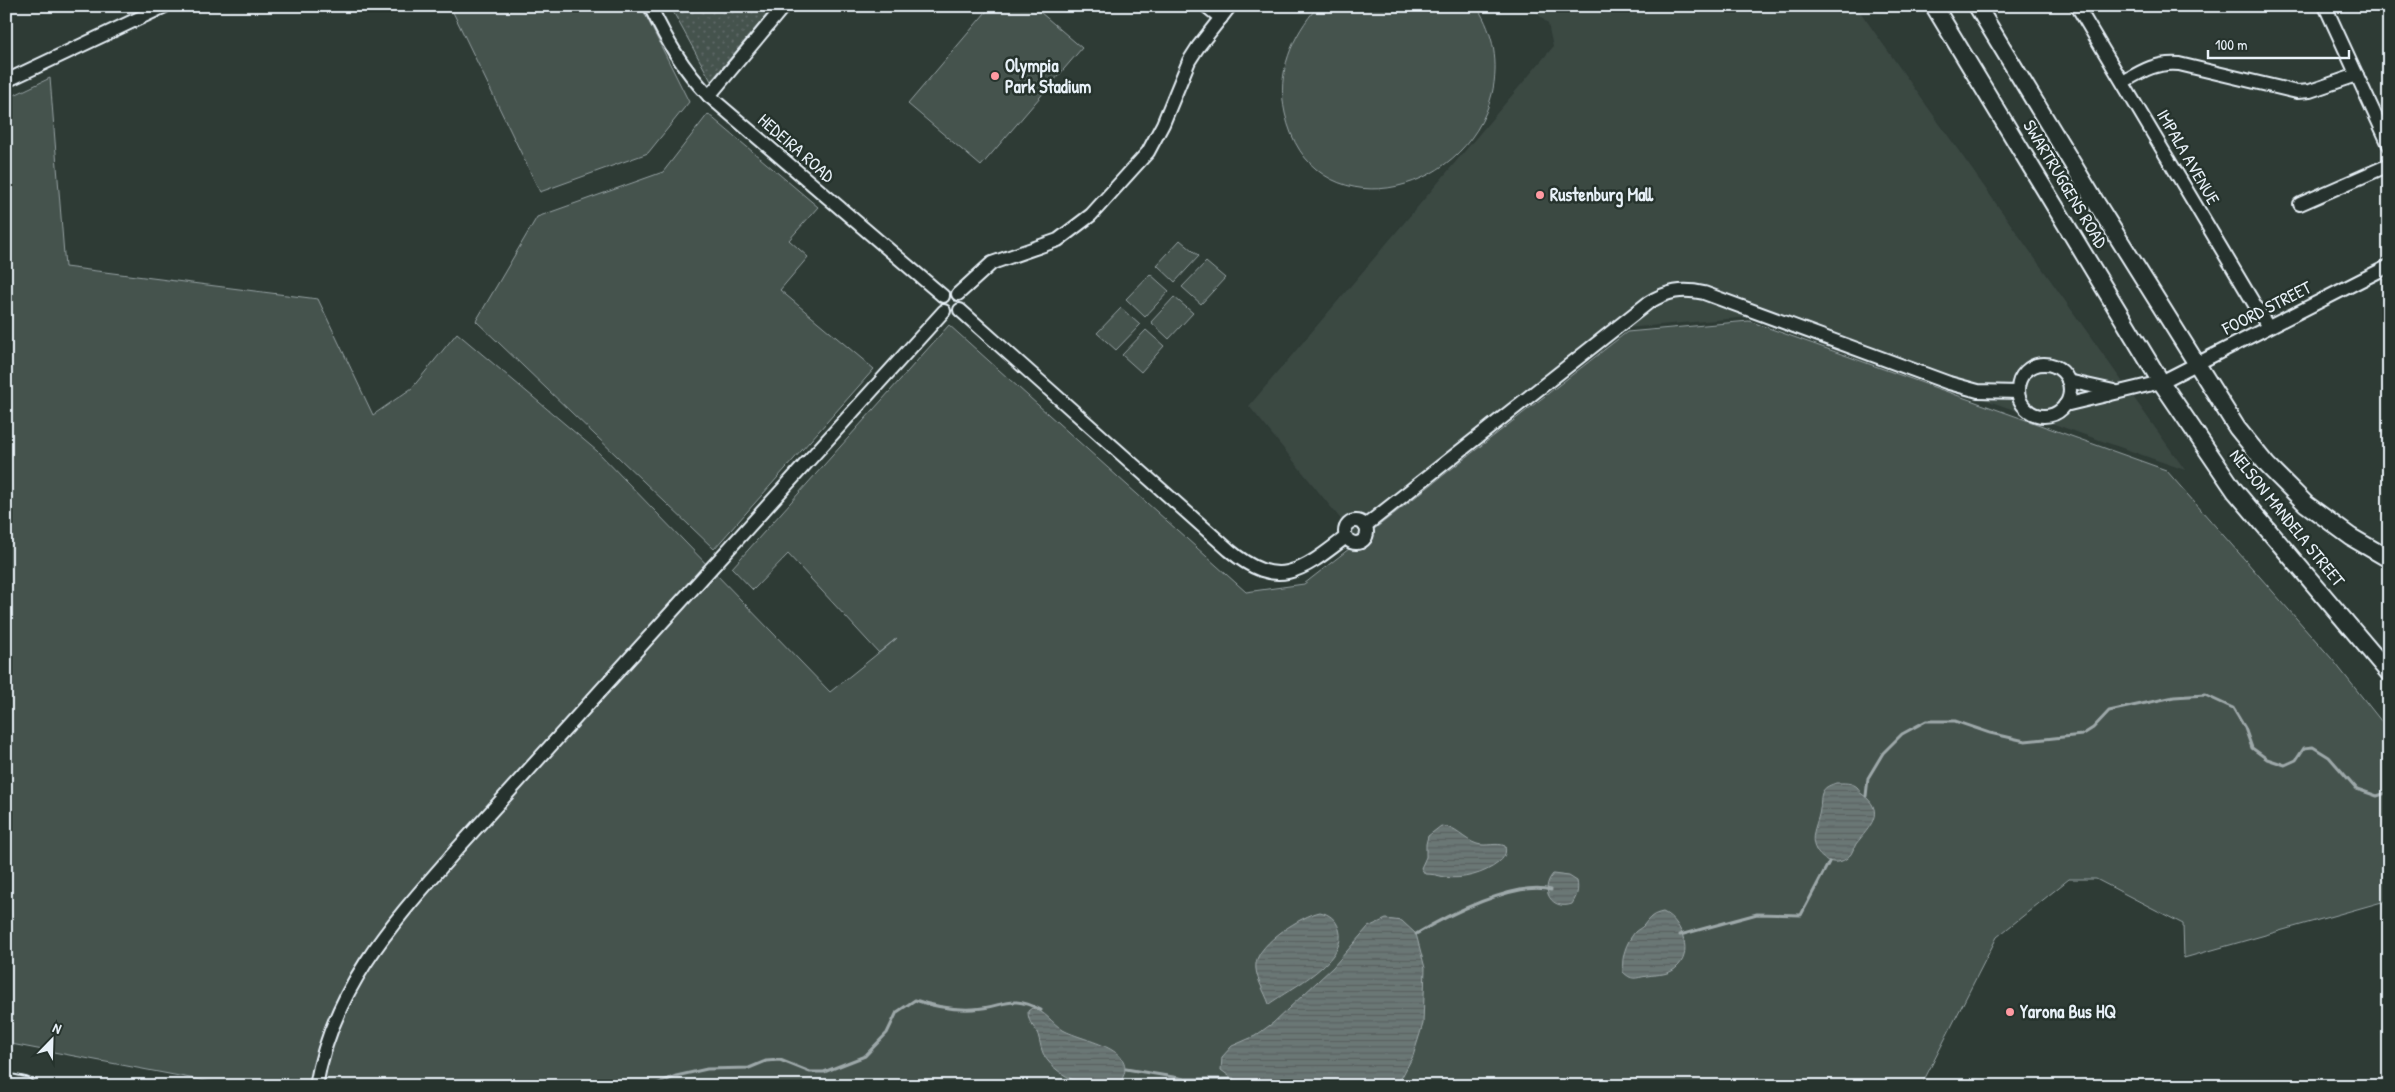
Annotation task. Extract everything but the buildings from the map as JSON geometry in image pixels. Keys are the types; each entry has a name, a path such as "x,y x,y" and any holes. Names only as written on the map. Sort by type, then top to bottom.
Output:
{"main road":[{"name":"SWARTRUGGENS ROAD","path":"1934,6 2161,382"},
{"name":"SWARTRUGGENS ROAD","path":"1977,6 2237,428 2267,465 2306,504 2351,538 2389,559"},
{"name":"NELSON MANDELA STREET","path":"2161,382 2234,491 2389,674"},
{"path":"6,1082 25,1086"}],"street":[{"path":"6,81 165,6"},
{"name":"HEDEIRA ROAD","path":"650,6 677,58 688,74 709,96 944,296"},
{"path":"709,96 784,6"},
{"path":"1206,6 1220,18"},
{"path":"958,294 992,263 1058,240 1091,215 1148,152 1163,124 1189,61 1230,6"},
{"name":"IMPALA AVENUE","path":"2078,6 2268,327"},
{"path":"2325,6 2389,145"},
{"path":"2123,82 2150,66 2164,63 2179,64 2282,90 2297,92 2310,91 2357,75"},
{"path":"2300,204 2389,165"},
{"name":"FOORD STREET","path":"2117,391 2161,382 2389,266"},
{"path":"960,310 1221,543 1252,567 1277,573 1292,572 1312,563 1346,537 1346,527 1352,522 1359,522 1364,526 1648,303 1668,292 1691,290 1704,293 1966,388 2018,392"},
{"path":"951,292 958,294 962,304 960,310 954,314 944,311 941,305 944,296 951,292"},
{"path":"316,1086 325,1045 339,1008 365,961 393,923 459,847 944,311"},
{"path":"2065,405 2070,389 2064,374 2050,365 2034,366 2022,377 2018,392 2026,408 2033,413 2050,415 2065,405 2093,400 2117,391"},
{"path":"2068,381 2117,391"}],"shaded area":[{"path":"450,6 641,6 689,102 648,153 540,192"},
{"path":"670,6 774,6 711,81"},
{"name":"Olympia Park Stadium","path":"991,6 1033,6 1082,48 981,166 908,104"},
{"path":"1318,6 1477,7 1488,28 1494,49 1494,82 1492,94 1477,130 1452,158 1422,178 1388,188 1355,187 1324,175 1300,151 1285,113 1283,84 1288,56 1294,42"},
{"path":"1530,6 1856,6 2185,470 1749,317 1626,328 1356,538 1249,406 1553,47 1548,24"},
{"path":"50,78 65,267 318,299 373,415 412,388 457,333 597,451 830,692 879,653 788,554 753,590 732,568 949,325 1246,592 1304,584 1627,332 1749,321 2166,470 2332,659 2389,731 2389,900 2184,958 2183,924 2096,879 2069,879 1997,937 1921,1086 232,1086 6,1043 6,99"},
{"path":"708,114 818,207 789,240 808,257 780,290 874,369 714,549 476,321 537,217 663,172"},
{"path":"1180,240 1199,256 1175,282 1157,265"},
{"path":"1206,262 1225,278 1201,304 1182,287"},
{"path":"1150,274 1169,291 1145,317 1126,299"},
{"path":"1174,297 1193,313 1169,339 1151,322"},
{"path":"1121,308 1140,325 1116,350 1097,333"},
{"path":"1146,330 1164,346 1141,372 1122,355"},
{"path":"1836,783 1848,783 1856,786 1869,801 1875,813 1870,825 1851,854 1839,862 1821,857 1813,842 1822,793 1824,789"},
{"path":"1441,826 1456,831 1477,844 1499,844 1505,846 1506,851 1500,861 1492,867 1472,875 1451,878 1425,874 1421,868 1426,857 1428,836"},
{"path":"1553,874 1569,876 1577,881 1577,893 1572,904 1559,905 1550,898 1547,886"},
{"path":"1320,912 1332,918 1338,925 1340,940 1335,952 1316,972 1269,1004 1257,973 1256,963 1259,955 1282,932 1302,919"},
{"path":"1663,912 1675,921 1683,936 1685,951 1683,959 1675,969 1668,973 1637,978 1629,977 1623,972 1623,966 1625,951 1629,941 1635,932 1650,918"},
{"path":"1386,919 1402,921 1416,934 1425,968 1423,1024 1413,1056 1402,1077 1393,1086 1251,1086 1233,1079 1221,1070 1222,1057 1232,1046 1255,1036 1273,1023 1333,967 1368,927"},
{"path":"1032,1008 1045,1014 1063,1030 1097,1043 1118,1054 1124,1062 1125,1072 1119,1084 1100,1086 1080,1083 1054,1068 1043,1054 1037,1032 1028,1015 1028,1011"}],"waterway":[{"path":"1866,796 1868,778 1883,753 1902,734 1926,721 1955,721 1990,733 2025,741 2082,735 2093,728 2109,711 2174,697 2205,695 2233,708 2245,728 2252,748 2267,759 2285,765 2296,760 2304,748 2313,747 2329,757 2357,789 2377,796 2389,792"},
{"path":"1680,935 1757,914 1801,915 1829,862"},
{"path":"1416,934 1482,901 1519,890 1536,888 1551,890"},
{"path":"652,1086 676,1076 707,1069 749,1068 766,1061 780,1060 810,1072 824,1072 865,1056 887,1033 897,1012 915,1000 944,1008 958,1009 984,1008 1014,1002 1030,1005 1041,1010"},
{"path":"1126,1069 1185,1079 1233,1079"}],"place":[{"name":"Olympia Park Stadium","path":"995,76"},
{"name":"Rustenburg Mall","path":"1540,195"},
{"name":"Yarona Bus HQ","path":"2010,1012"}]}
